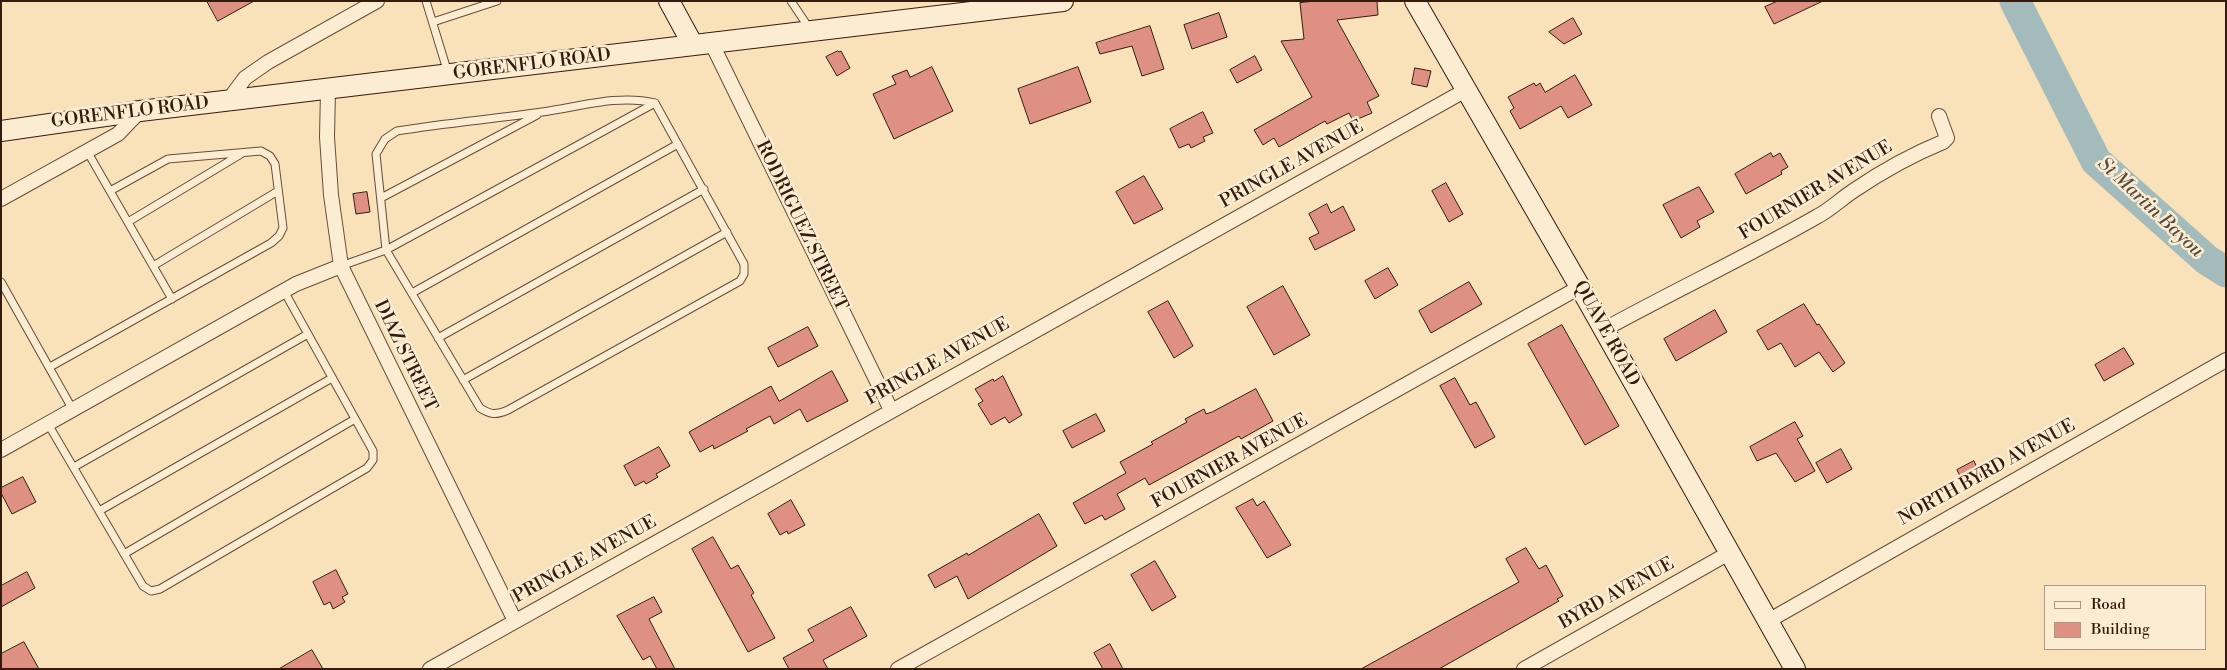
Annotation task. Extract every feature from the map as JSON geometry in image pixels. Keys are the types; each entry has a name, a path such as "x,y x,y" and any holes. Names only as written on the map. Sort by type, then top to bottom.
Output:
{"street":[{"path":"228,101 245,78 268,62 376,1"},
{"name":"GORENFLO ROAD","path":"1,131 140,111 1063,1"},
{"name":"QUAVE ROAD","path":"1415,1 1580,287 1795,669"},
{"name":"RODRIGUEZ STREET","path":"674,5 702,44 891,410"},
{"name":"DIAZ STREET","path":"328,90 327,137 331,195 341,266 515,621"},
{"name":"PRINGLE AVENUE","path":"430,669 1466,90"},
{"path":"1,199 118,134 140,111"},
{"name":"FOURNIER AVENUE","path":"1603,330 1705,275 1760,248 1830,209 1889,168 1943,142 1947,138 1939,116"},
{"path":"1,450 296,284 341,266"},
{"name":"FOURNIER AVENUE","path":"898,669 1580,287"},
{"name":"NORTH BYRD AVENUE","path":"1768,621 2226,360"},
{"name":"BYRD AVENUE","path":"1524,669 1729,553"}],"lane":[{"path":"426,1 449,75"},
{"path":"433,22 497,1"},
{"path":"791,1 810,31"},
{"path":"622,100 640,100 655,103 744,264 744,274 740,281 723,291 508,410 496,415 488,413 480,408 386,250 376,154 385,139 397,130 622,100"},
{"path":"341,266 386,250 655,103"},
{"path":"381,198 541,112"},
{"path":"412,293 678,144"},
{"path":"87,151 172,299"},
{"path":"50,367 280,236 283,228 275,164 270,156 261,151 168,160 110,191"},
{"path":"128,222 244,153"},
{"path":"438,338 704,189"},
{"path":"153,266 278,191"},
{"path":"463,380 727,232"},
{"path":"1,282 73,410"},
{"path":"48,424 143,586 151,591 160,589 367,468 374,460 373,451 284,291"},
{"path":"74,468 308,334"},
{"path":"100,511 332,378"},
{"path":"124,554 355,419"}],"building":[{"path":"207,1 254,1 218,21"},
{"path":"1315,1 1377,1 1378,15 1337,20 1379,96 1367,102 1372,113 1353,121 1349,113 1327,124 1325,121 1279,147 1274,138 1263,145 1254,130 1312,97 1281,41 1304,39 1300,3"},
{"path":"1778,1 1823,1 1774,24 1765,7"},
{"path":"1219,13 1227,37 1192,49 1184,25"},
{"path":"1573,18 1582,34 1564,44 1549,32"},
{"path":"1150,26 1164,69 1142,76 1132,46 1100,54 1096,43"},
{"path":"841,51 850,68 837,76 826,57"},
{"path":"1255,56 1262,70 1237,83 1230,70"},
{"path":"932,67 953,111 894,139 873,94 896,84 892,76 907,70 910,77"},
{"path":"1078,67 1091,102 1030,124 1018,89"},
{"path":"1415,68 1431,71 1427,87 1412,84"},
{"path":"1575,75 1592,105 1568,118 1561,106 1520,129 1510,111 1514,108 1508,97 1534,83 1536,86 1540,83 1545,92"},
{"path":"1203,112 1213,133 1203,137 1205,141 1191,148 1189,144 1179,148 1170,129"},
{"path":"1771,153 1773,157 1780,153 1788,167 1781,171 1782,174 1746,194 1735,174"},
{"path":"1144,176 1163,209 1134,224 1116,192"},
{"path":"1446,183 1463,214 1449,222 1432,191"},
{"path":"1699,187 1714,212 1697,221 1700,227 1681,238 1663,205"},
{"path":"367,192 370,212 356,214 353,194"},
{"path":"1327,204 1331,213 1343,206 1355,230 1315,250 1309,238 1319,233 1309,214"},
{"path":"1388,268 1398,285 1375,299 1365,281"},
{"path":"1469,282 1482,304 1431,333 1419,311"},
{"path":"1283,286 1310,335 1274,355 1247,307"},
{"path":"1168,301 1193,346 1174,358 1148,312"},
{"path":"1804,304 1845,363 1833,372 1819,352 1795,367 1781,343 1768,350 1757,331"},
{"path":"1715,310 1727,332 1676,361 1664,339"},
{"path":"1562,325 1619,426 1585,445 1528,344"},
{"path":"808,327 818,346 778,367 768,348"},
{"path":"2124,348 2134,364 2104,381 2095,365"},
{"path":"832,371 848,401 807,422 800,409 774,424 770,416 746,429 748,431 714,449 713,445 700,452 689,432 771,386 779,401"},
{"path":"1003,376 1022,415 1009,423 1005,417 991,425 978,404 983,401 975,389"},
{"path":"1455,378 1470,405 1476,402 1495,437 1475,448 1440,386"},
{"path":"1256,389 1273,421 1241,439 1239,436 1149,485 1145,478 1117,494 1125,509 1105,520 1102,515 1085,524 1073,503 1126,473 1120,462 1187,422 1185,419 1204,409 1206,414 1212,412"},
{"path":"1096,414 1105,431 1072,448 1063,431"},
{"path":"1795,422 1803,436 1797,439 1815,471 1795,482 1776,453 1757,461 1750,447"},
{"path":"659,447 670,466 656,474 658,477 646,484 644,481 635,486 624,466"},
{"path":"1841,449 1852,469 1827,483 1816,463"},
{"path":"1974,461 1982,478 1965,486 1957,470"},
{"path":"23,477 36,502 12,514 1,493 1,488"},
{"path":"1253,499 1257,506 1264,501 1291,545 1267,558 1236,508"},
{"path":"791,500 805,525 788,534 787,531 780,535 768,514"},
{"path":"1039,514 1057,546 968,599 957,576 935,588 928,575 967,553 968,555"},
{"path":"713,537 731,569 738,565 754,593 751,595 775,638 748,652 692,549"},
{"path":"1526,548 1539,569 1546,565 1563,596 1557,599 1559,601 1439,669 1361,669 1519,582 1506,559"},
{"path":"1155,561 1176,597 1152,611 1131,575"},
{"path":"336,570 348,594 342,597 345,602 333,609 330,602 324,605 313,582"},
{"path":"27,572 35,588 1,607 1,586"},
{"path":"654,597 662,612 649,619 675,669 657,669 650,656 643,660 617,616"},
{"path":"851,607 867,636 823,660 828,669 789,669 783,658 814,641 808,630"},
{"path":"24,642 39,669 1,669 1,654"},
{"path":"1110,644 1123,669 1103,669 1094,653"},
{"path":"312,650 323,669 279,669"}],"waterway":[{"name":"St Martin Bayou","path":"2015,1 2096,161 2207,260 2226,272"}]}
